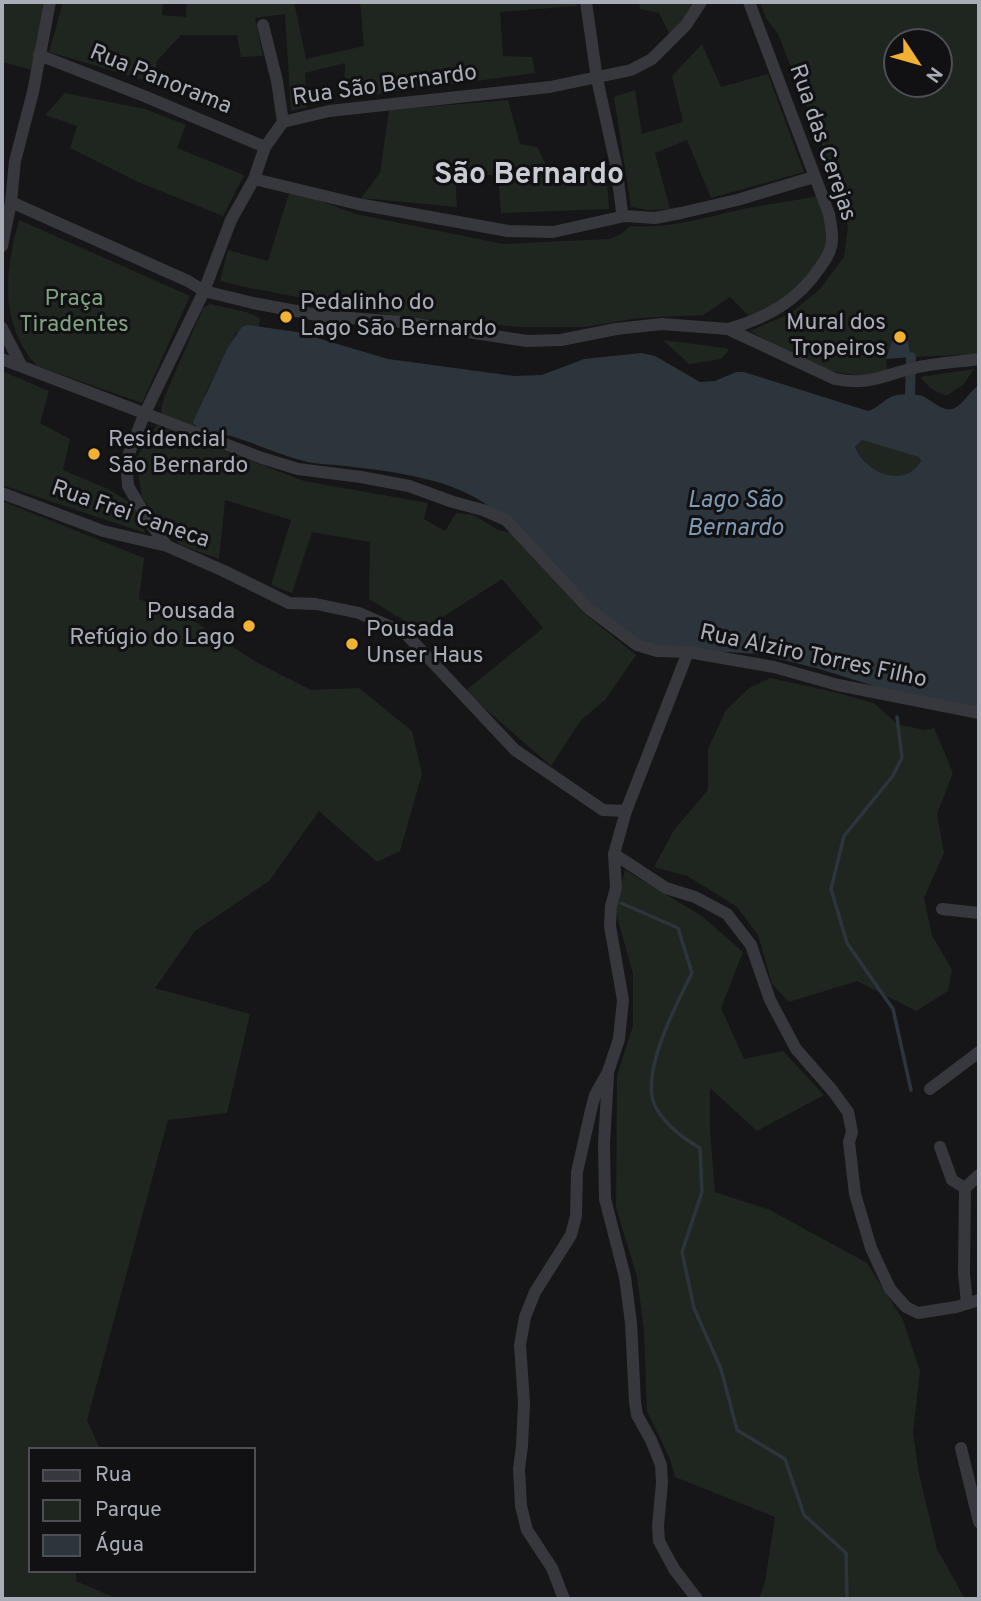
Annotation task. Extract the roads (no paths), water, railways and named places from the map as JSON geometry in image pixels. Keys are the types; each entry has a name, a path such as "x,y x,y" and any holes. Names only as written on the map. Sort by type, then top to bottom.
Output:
{"street":[{"path":"2,246 11,202 15,161 33,92 50,2"},
{"path":"586,2 597,79 616,165 622,212 625,216"},
{"name":"Rua São Bernardo","path":"167,546 128,486 126,461 144,415 204,291 231,220 254,179 265,147 283,122 329,111 550,88 631,70 652,59 686,25 701,2"},
{"name":"Rua das Cerejas","path":"728,329 755,322 784,307 810,284 826,259 833,238 829,214 749,2"},
{"path":"263,25 277,81 283,122"},
{"name":"Rua Panorama","path":"39,55 265,147"},
{"path":"254,179 358,204 508,231 553,232 625,216 655,218 681,213 814,177"},
{"path":"11,202 188,281 204,291 323,316 403,322 527,341 561,340 616,329 662,324 728,329 835,379 852,383 874,381 919,367 979,359"},
{"path":"2,328 20,365"},
{"name":"Rua Alziro Torres Filho","path":"2,359 144,415 298,470 361,477 408,486 506,520 589,608 637,645 657,651 688,652 774,667 838,685 979,713"},
{"name":"Rua Frei Caneca","path":"2,493 103,531 167,546 289,603 316,604 359,612 405,633 515,750 603,810 626,811"},
{"path":"564,1599 552,1567 527,1530 521,1506 519,1469 524,1403 520,1345 530,1304 563,1251 573,1227 577,1172 588,1123 595,1095 608,1072 619,1039 623,1017 621,988 610,926 611,906 616,888 614,854 626,811 688,652"},
{"path":"614,854 666,888 695,897 727,914 751,945 770,1000 796,1049 848,1112 852,1132 849,1142 855,1194 871,1248 890,1289 906,1307 918,1313 973,1302 964,1274 965,1188 979,1175"},
{"path":"942,909 979,913"},
{"path":"930,1089 979,1052"},
{"path":"608,1072 604,1144 605,1199 625,1278 631,1323 635,1402 638,1415 661,1465 662,1483 657,1526 659,1541 674,1569 697,1599"},
{"path":"940,1147 952,1180 965,1188"},
{"path":"961,1448 979,1522"}],"water":[{"name":"Lago São Bernardo","path":"248,325 297,332 388,359 514,376 542,375 584,359 641,353 655,356 700,382 715,381 736,372 744,372 868,411 893,396 905,394 923,396 945,409 955,408 979,385 979,710 900,694 759,654 726,652 693,656 627,637 490,507 475,497 421,478 308,462 231,436 200,429 193,422 228,347 242,327","holes":["862,440 919,457 921,461 914,470 895,476 885,474 867,464 855,447"]},
{"path":"900,337 908,341 911,357 886,359 892,341"}],"waterway":[{"path":"910,395 911,357"},
{"path":"897,717 902,758 892,777 844,836 831,889 847,943 893,1009 911,1090"},
{"path":"621,903 678,928 692,973 662,1040 652,1078 652,1094 656,1108 670,1126 700,1148 702,1192 682,1252 694,1308 721,1369 737,1430 785,1459 804,1515 846,1553 847,1599"}],"place":[{"name":"Pedalinho do Lago São Bernardo","path":"286,317"},
{"name":"Mural dos Tropeiros","path":"900,337"},
{"name":"Residencial São Bernardo","path":"94,454"},
{"name":"Pousada Refúgio do Lago","path":"249,626"},
{"name":"Pousada Unser Haus","path":"352,644"}],"district":[{"name":"São Bernardo","path":"529,177"}],"park label":[{"name":"Praça Tiradentes","path":"74,313"}]}
